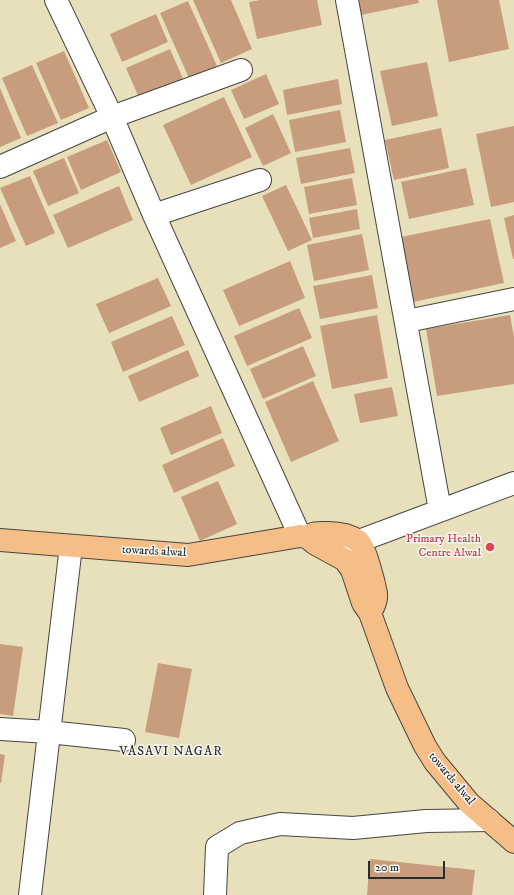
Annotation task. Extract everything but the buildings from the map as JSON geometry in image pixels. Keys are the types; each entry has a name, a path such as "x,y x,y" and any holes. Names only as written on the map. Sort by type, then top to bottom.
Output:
{"main road":[{"name":"towards alwal","path":"0,540 188,555 311,534 332,533 351,537 359,541"},
{"name":"towards alwal","path":"304,536 345,560 352,570 363,603 370,613 397,688 425,746 435,762 469,803 514,842"},
{"path":"359,541 364,550 376,593 375,604 370,613"}],"street":[{"path":"56,0 112,117 154,216 304,536"},
{"path":"347,0 440,510"},
{"path":"0,167 112,117 241,70"},
{"path":"154,216 260,180"},
{"path":"406,321 514,299"},
{"path":"334,553 359,541 514,483"},
{"path":"30,895 71,546"},
{"path":"0,729 49,732 124,740"},
{"path":"215,895 217,847 240,833 280,824 353,828 426,821 489,820"}],"place":[{"name":"Primary Health Centre Alwal","path":"490,547"}],"district":[{"name":"VASAVI NAGAR","path":"171,752"}]}
